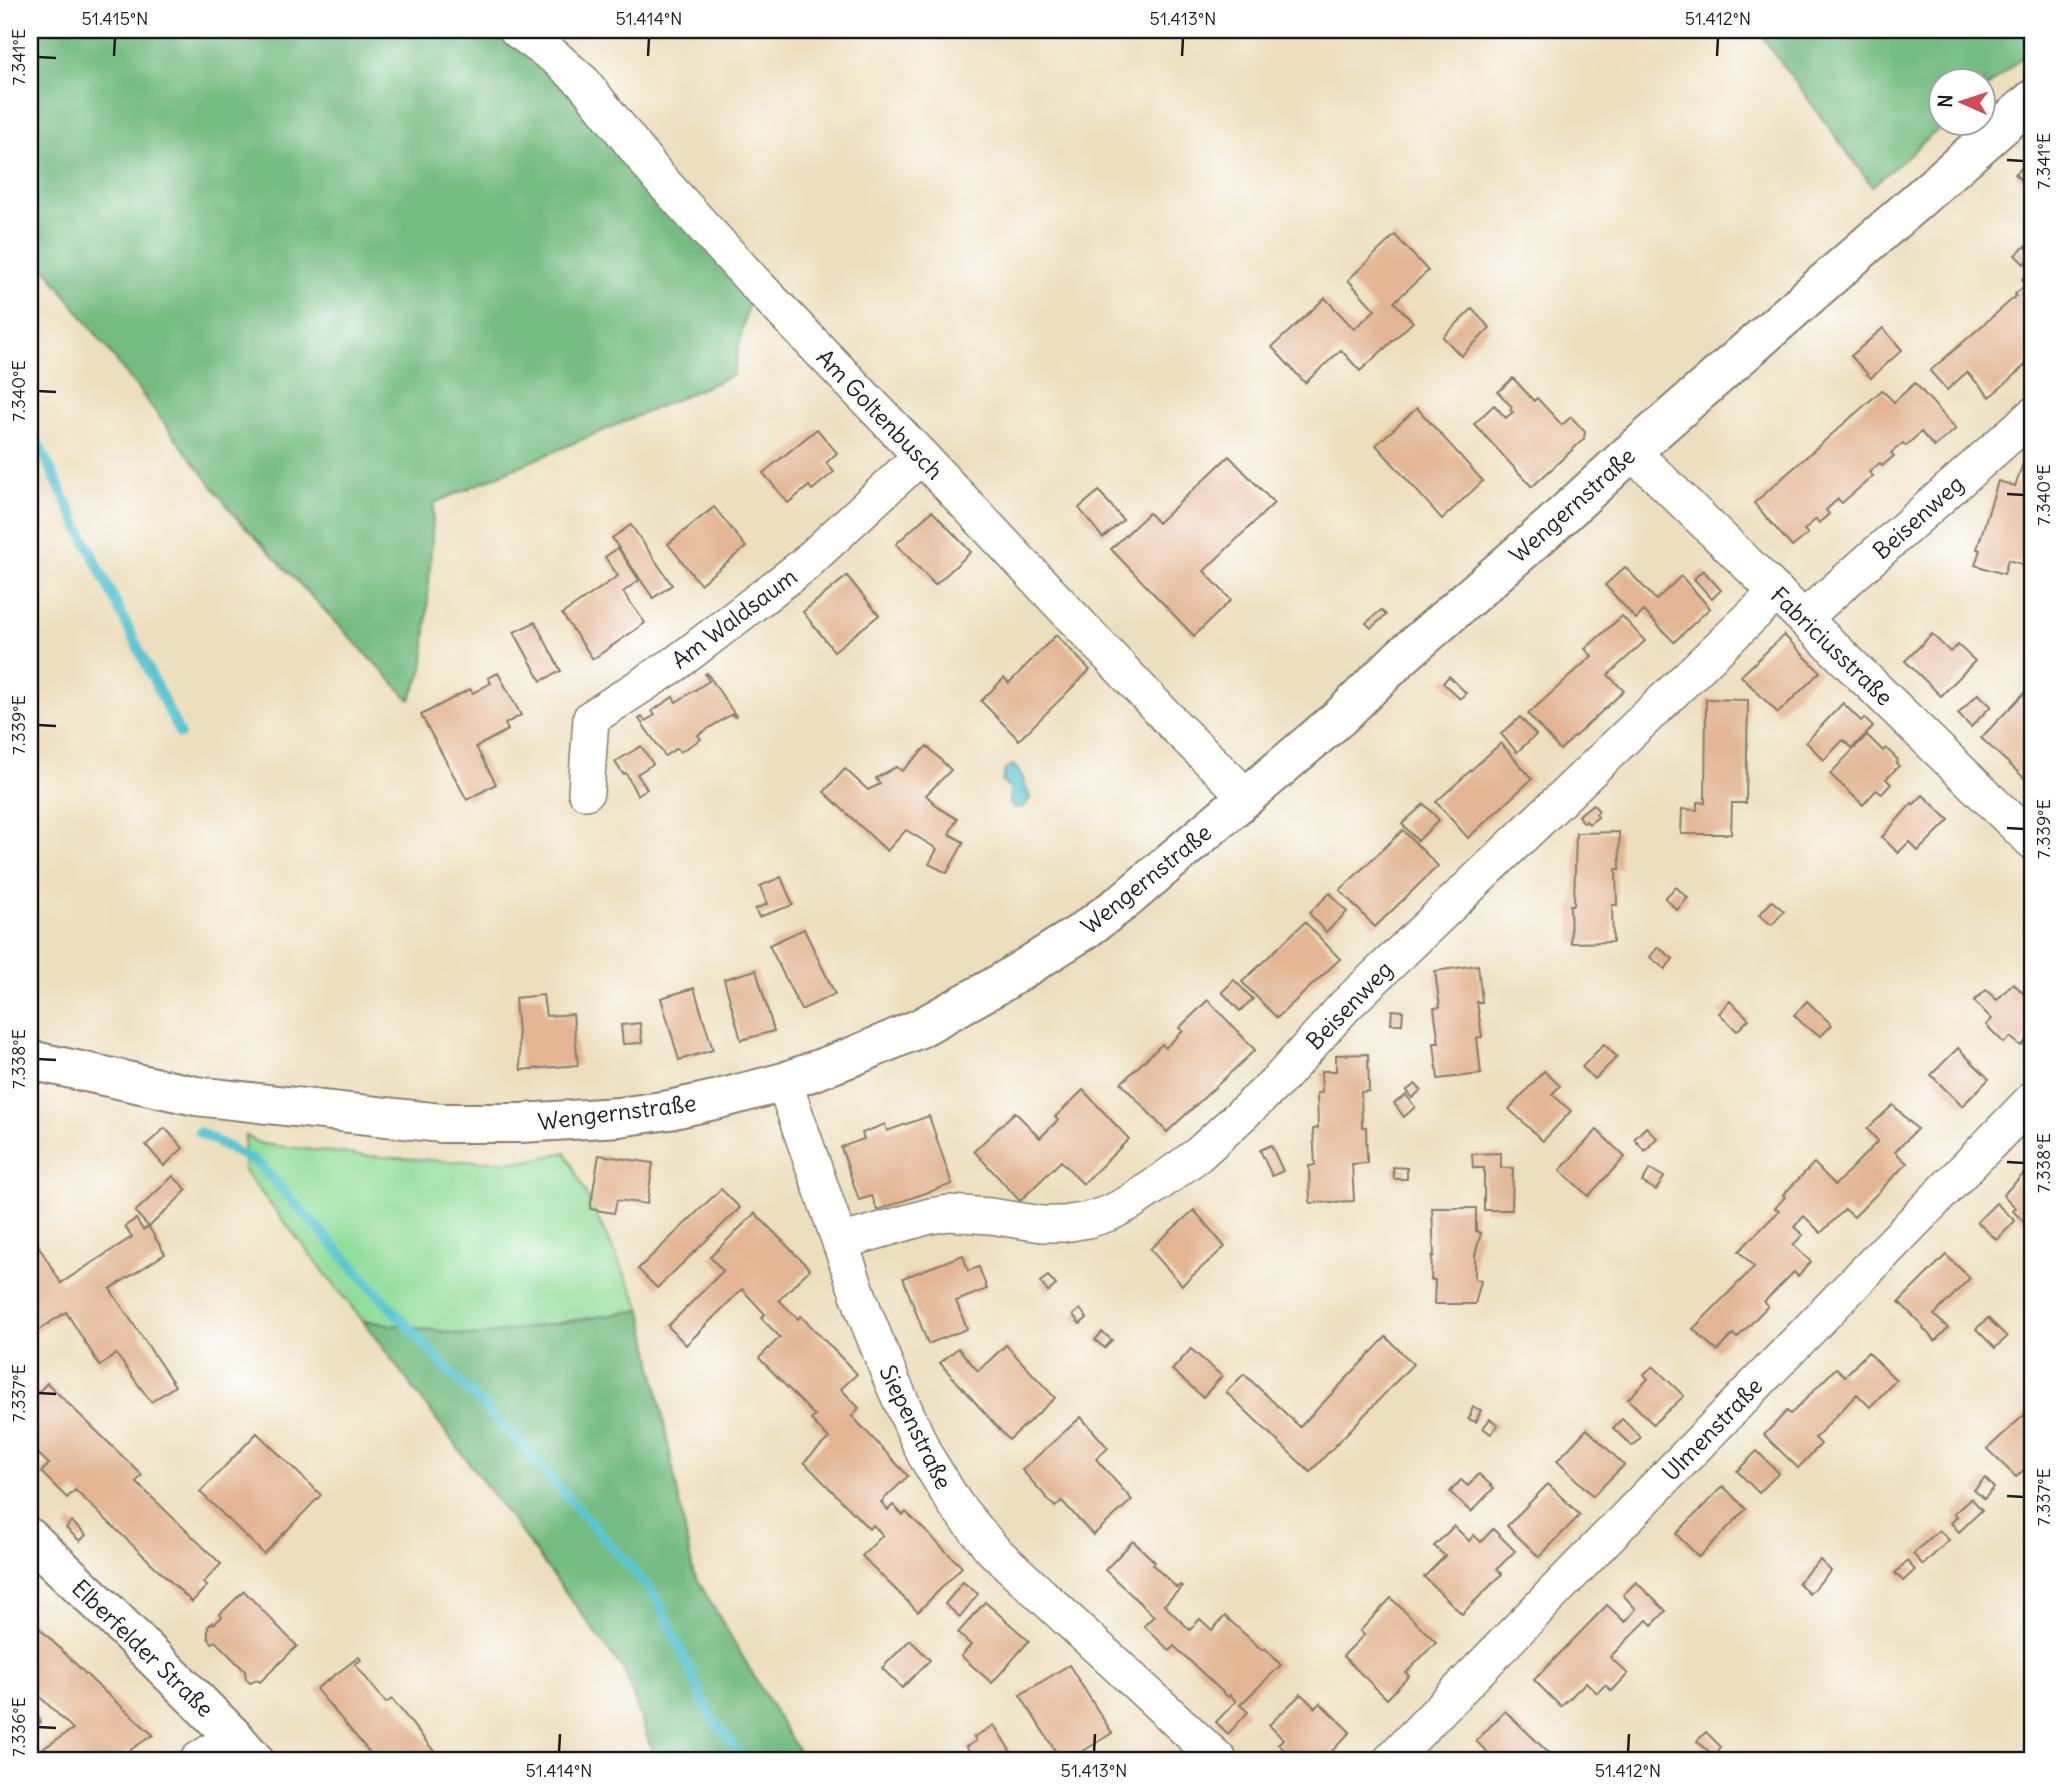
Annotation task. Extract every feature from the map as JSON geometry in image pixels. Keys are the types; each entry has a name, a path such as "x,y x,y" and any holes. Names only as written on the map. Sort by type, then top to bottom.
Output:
{"main road":[{"name":"Wengernstraße","path":"30,1060 196,1096 441,1123 521,1123 669,1110 783,1082 920,1028 1001,983 1082,932 1123,902 1340,717 1400,658 2033,99"},
{"name":"Elberfelder Straße","path":"30,1538 244,1749"}],"street":[{"name":"Am Goltenbusch","path":"517,30 556,58 584,83 659,178 754,282 1176,727 1247,797"},
{"name":"Beisenweg","path":"1804,618 2033,415"},
{"name":"Fabriciusstraße","path":"1630,453 1650,469 2033,842"},
{"name":"Am Waldsaum","path":"586,792 590,718 678,662 804,565 921,456"},
{"name":"Beisenweg","path":"840,1242 949,1213 1042,1224 1088,1220 1110,1213 1155,1186 1199,1154 1278,1081 1345,1006 1777,592"},
{"name":"Siepenstraße","path":"783,1082 865,1314 891,1379 925,1455 955,1504 993,1550 1219,1760"},
{"name":"Ulmenstraße","path":"1391,1760 2033,1099"},
{"path":"198,1760 244,1749"}],"green space":[{"path":"30,30 496,30 559,78 752,284 733,375 434,503 424,662 410,700 236,517 30,248"},
{"path":"1759,30 2033,30 2033,47 1996,80 1996,66 1926,66 1926,136 1931,136 1872,186"},
{"path":"245,1135 261,1144 366,1156 447,1161 528,1161 566,1152 642,1310 476,1336 363,1321 244,1171"},
{"path":"642,1310 693,1572 803,1760 655,1760 625,1672 363,1321 476,1336"}],"water":[{"path":"1013,765 1022,776 1030,798 1023,807 1013,808 1010,789 1002,782 1005,770"}],"building":[{"path":"2028,162 2033,169 2033,195 2015,174"},
{"path":"1395,235 1428,271 1394,302 1413,322 1360,371 1341,350 1305,383 1272,347 1325,298 1354,329 1375,310 1348,280"},
{"path":"2025,246 2033,255 2024,264 2015,255"},
{"path":"2033,270 2033,358 1990,397 1967,372 1947,390 1930,371 2016,296 2027,284 2022,279"},
{"path":"1472,309 1490,328 1461,356 1443,337"},
{"path":"1883,328 1902,350 1871,378 1851,356"},
{"path":"1513,378 1534,401 1537,398 1562,425 1571,417 1585,432 1584,439 1532,487 1474,424 1494,405 1506,418 1513,412 1510,410 1512,407 1498,392"},
{"path":"1915,383 1956,429 1934,447 1921,432 1906,446 1903,443 1891,453 1894,456 1869,472 1873,476 1842,503 1838,499 1826,510 1829,514 1819,523 1816,519 1804,530 1808,534 1792,547 1754,503 1882,390 1894,402"},
{"path":"1417,408 1483,481 1442,519 1376,445"},
{"path":"817,429 837,453 826,463 834,472 812,490 809,486 788,503 763,473"},
{"path":"1229,456 1274,503 1204,571 1231,600 1194,636 1111,549 1149,513 1158,523"},
{"path":"2025,458 2033,460 2033,539 2025,565 2008,560 2004,574 1975,565 1980,550 1977,549 1998,481 2015,486"},
{"path":"1099,491 1123,520 1103,538 1079,508"},
{"path":"714,507 746,547 700,584 668,544"},
{"path":"932,511 971,552 935,585 896,544"},
{"path":"631,525 672,585 653,598 612,538"},
{"path":"618,548 639,580 623,592 645,623 593,659 562,614 618,576 605,557"},
{"path":"1625,567 1656,600 1681,576 1710,608 1674,642 1644,611 1636,619 1605,585"},
{"path":"1703,570 1721,590 1712,599 1694,579"},
{"path":"847,576 879,615 834,651 803,612"},
{"path":"1381,610 1386,615 1371,628 1366,623"},
{"path":"1622,616 1645,641 1608,675 1624,691 1560,750 1528,714 1592,656 1585,649"},
{"path":"535,622 561,671 541,681 514,632"},
{"path":"1932,634 1950,652 1958,645 1975,661 1941,696 1905,661"},
{"path":"1056,635 1090,670 1019,740 981,701 1004,678 1009,683"},
{"path":"1784,635 1820,672 1778,713 1741,676"},
{"path":"498,673 521,715 505,724 508,730 476,747 496,784 467,800 421,715 470,689 473,693 491,683 488,678"},
{"path":"707,673 736,716 732,714 698,735 701,739 680,752 677,748 665,756 639,719 642,717 645,721 655,715 652,711 673,697 676,702 709,681 705,674"},
{"path":"1449,676 1466,693 1460,699 1443,683"},
{"path":"2026,691 2033,698 2033,786 1981,738"},
{"path":"1978,694 1991,706 1971,727 1958,714"},
{"path":"1706,699 1748,700 1746,803 1732,803 1731,834 1681,834 1682,809 1697,810 1697,802 1705,803"},
{"path":"1843,703 1861,721 1864,718 1873,727 1852,748 1843,740 1824,760 1806,742"},
{"path":"1520,717 1536,735 1517,752 1501,734"},
{"path":"1867,735 1883,751 1886,748 1898,760 1896,763 1899,766 1886,779 1891,784 1882,794 1876,790 1863,805 1830,774"},
{"path":"1501,743 1532,779 1468,838 1436,802"},
{"path":"641,746 653,764 637,774 647,789 637,795 626,773 623,774 615,762"},
{"path":"927,746 951,770 926,795 939,808 957,819 949,834 964,842 947,873 929,864 937,849 906,830 887,851 824,792 845,769 868,790 880,784 876,778 896,767 902,771"},
{"path":"1923,795 1949,820 1918,851 1909,842 1898,853 1882,837 1912,803 1913,805"},
{"path":"1424,804 1439,820 1418,841 1402,824"},
{"path":"1593,804 1599,811 1596,814 1598,817 1589,824 1586,821 1584,823 1578,816"},
{"path":"1403,830 1438,866 1375,927 1340,890"},
{"path":"1619,832 1617,905 1612,905 1613,942 1571,943 1570,905 1574,905 1576,833"},
{"path":"781,877 793,905 759,917 755,909 767,904 760,886"},
{"path":"1676,887 1688,898 1677,910 1665,898"},
{"path":"1330,893 1347,912 1326,932 1309,913"},
{"path":"1772,901 1784,911 1772,925 1759,915"},
{"path":"1305,922 1340,959 1277,1018 1242,982"},
{"path":"804,929 835,994 801,1010 769,945"},
{"path":"1658,947 1673,959 1665,969 1650,957"},
{"path":"1478,965 1482,1002 1477,1002 1482,1037 1477,1038 1481,1074 1438,1079 1434,1043 1439,1043 1434,1008 1440,1007 1435,971"},
{"path":"756,970 774,1031 741,1040 724,979"},
{"path":"1234,980 1253,999 1240,1011 1222,992"},
{"path":"2013,983 2033,1003 2033,1033 2021,1046 2010,1037 2004,1043 1986,1025 1992,1019 1974,1001 1986,990 1997,1000"},
{"path":"694,988 713,1050 679,1060 661,998"},
{"path":"543,995 546,1016 573,1014 578,1065 521,1070 515,998"},
{"path":"1208,1000 1255,1050 1167,1132 1121,1083 1162,1044 1165,1048 1183,1031 1179,1028"},
{"path":"1730,1001 1749,1019 1737,1031 1719,1013"},
{"path":"1807,1001 1832,1025 1821,1036 1794,1015"},
{"path":"1392,1010 1403,1011 1402,1024 1391,1024"},
{"path":"640,1023 642,1043 623,1044 621,1025"},
{"path":"1604,1044 1617,1057 1595,1079 1582,1067"},
{"path":"1958,1048 1989,1079 1962,1106 1931,1075"},
{"path":"1368,1054 1369,1091 1361,1092 1367,1163 1352,1164 1354,1201 1310,1203 1309,1166 1315,1165 1313,1129 1318,1128 1317,1093 1322,1093 1321,1071 1336,1071 1336,1055"},
{"path":"1544,1071 1560,1086 1552,1094 1571,1111 1543,1141 1509,1109"},
{"path":"1415,1084 1421,1090 1412,1098 1406,1091"},
{"path":"1083,1090 1129,1139 1083,1184 1061,1161 1020,1201 974,1151 1015,1112 1040,1138 1058,1120 1055,1117"},
{"path":"1406,1095 1415,1107 1404,1117 1394,1103"},
{"path":"1893,1105 1917,1129 1895,1152 1907,1163 1854,1217 1845,1209 1821,1233 1804,1216 1794,1227 1803,1235 1793,1245 1811,1262 1798,1276 1794,1272 1764,1302 1768,1306 1737,1338 1733,1334 1717,1351 1693,1329 1754,1267 1739,1251 1779,1211 1775,1208 1785,1197 1783,1195 1814,1163 1835,1185 1878,1141 1867,1129"},
{"path":"929,1116 952,1184 877,1210 872,1196 859,1200 841,1147 864,1139 862,1133 885,1124 887,1131"},
{"path":"1646,1127 1657,1138 1645,1151 1634,1139"},
{"path":"165,1128 183,1148 164,1166 146,1145"},
{"path":"1597,1130 1625,1157 1588,1196 1560,1170"},
{"path":"1271,1145 1283,1171 1272,1176 1260,1150"},
{"path":"1501,1153 1501,1168 1513,1168 1512,1210 1484,1210 1484,1168 1473,1168 1472,1154"},
{"path":"599,1155 653,1163 647,1204 617,1200 614,1213 590,1209"},
{"path":"2033,1164 2033,1221 2028,1226 2013,1211 2016,1208 2003,1195"},
{"path":"1393,1167 1407,1168 1407,1179 1394,1179"},
{"path":"1650,1169 1664,1177 1656,1190 1642,1182"},
{"path":"173,1176 187,1190 149,1227 135,1212"},
{"path":"721,1189 740,1208 657,1288 638,1269"},
{"path":"1996,1203 2015,1221 1997,1240 1977,1222"},
{"path":"1432,1208 1476,1208 1476,1231 1481,1233 1475,1255 1475,1279 1481,1281 1475,1304 1434,1304 1435,1280 1431,1280 1434,1256"},
{"path":"1194,1210 1225,1247 1182,1285 1150,1249"},
{"path":"755,1213 810,1269 779,1300 798,1319 801,1316 857,1374 841,1389 859,1408 852,1416 908,1476 881,1502 888,1510 893,1505 903,1515 906,1512 962,1567 918,1612 862,1556 883,1535 873,1525 869,1529 804,1462 829,1438 811,1420 815,1416 759,1358 780,1337 761,1318 765,1314 742,1289 686,1345 668,1326 723,1271 710,1257"},
{"path":"136,1219 143,1230 149,1227 165,1254 110,1289 175,1386 151,1402 116,1354 100,1366 66,1312 30,1336 30,1232 61,1283 132,1237 125,1226"},
{"path":"963,1255 968,1271 979,1267 987,1289 956,1301 967,1329 928,1344 903,1278"},
{"path":"1946,1255 1970,1278 1934,1315 1948,1328 1935,1341 1899,1302"},
{"path":"1048,1276 1056,1285 1048,1292 1040,1282"},
{"path":"1080,1309 1087,1318 1080,1324 1073,1315"},
{"path":"1988,1318 2007,1337 1995,1348 1976,1329"},
{"path":"1102,1332 1112,1340 1105,1348 1095,1340"},
{"path":"1386,1337 1413,1364 1310,1472 1226,1392 1244,1374 1300,1427"},
{"path":"1006,1345 1055,1398 1009,1440 940,1363 958,1348 978,1371"},
{"path":"1191,1349 1222,1376 1203,1397 1172,1370"},
{"path":"1868,1352 1896,1380 1870,1407 1857,1394 1815,1438 1821,1444 1798,1468 1764,1435 1787,1411 1790,1414 1794,1411 1836,1368 1845,1376"},
{"path":"1653,1366 1684,1396 1653,1424 1628,1399 1648,1379 1644,1374"},
{"path":"47,1383 142,1475 136,1482 221,1564 203,1583 207,1586 192,1602 75,1490 67,1498 41,1472 49,1464 30,1446 30,1401"},
{"path":"1473,1407 1481,1410 1476,1422 1468,1419"},
{"path":"2033,1407 2033,1461 2016,1477 1987,1449"},
{"path":"1081,1417 1108,1448 1096,1459 1132,1500 1093,1535 1062,1501 1055,1507 1022,1470"},
{"path":"1490,1419 1498,1425 1491,1434 1483,1428"},
{"path":"1622,1419 1641,1437 1632,1446 1613,1428"},
{"path":"1587,1429 1624,1465 1593,1496 1557,1461"},
{"path":"257,1433 321,1495 264,1554 200,1492"},
{"path":"1757,1451 1779,1473 1759,1493 1737,1471"},
{"path":"1479,1474 1494,1488 1471,1512 1450,1492 1461,1480 1468,1486"},
{"path":"1985,1478 1994,1488 1984,1499 1974,1490"},
{"path":"1548,1484 1580,1515 1539,1557 1507,1526"},
{"path":"1723,1486 1746,1509 1699,1557 1676,1534"},
{"path":"1971,1498 1982,1510 1959,1532 1951,1523 1957,1517 1954,1514"},
{"path":"71,1521 86,1535 80,1541 66,1528"},
{"path":"1454,1526 1469,1541 1474,1535 1481,1542 1493,1529 1515,1551 1497,1569 1502,1574 1462,1614 1424,1577 1445,1556 1434,1546"},
{"path":"1939,1530 1949,1540 1923,1565 1913,1554"},
{"path":"1133,1541 1177,1588 1180,1585 1182,1587 1164,1605 1190,1630 1200,1619 1212,1630 1225,1616 1262,1650 1265,1648 1281,1665 1240,1705 1248,1712 1228,1734 1216,1722 1236,1701 1230,1695 1228,1697 1174,1646 1170,1651 1144,1626 1154,1616 1105,1570"},
{"path":"1820,1560 1831,1571 1809,1594 1798,1582"},
{"path":"1907,1561 1915,1570 1903,1581 1895,1573"},
{"path":"963,1582 978,1594 960,1617 945,1604"},
{"path":"1636,1582 1666,1611 1652,1625 1647,1620 1610,1657 1628,1674 1612,1691 1605,1685 1597,1693 1586,1682 1561,1707 1534,1680 1607,1605 1625,1622 1636,1609 1623,1595"},
{"path":"244,1591 297,1646 260,1682 257,1680 250,1683 246,1679 245,1671 215,1641 212,1643 208,1638 208,1627 222,1617 220,1614"},
{"path":"1391,1598 1436,1642 1406,1673 1409,1676 1387,1699 1343,1656 1364,1635 1360,1631"},
{"path":"985,1602 1029,1641 992,1683 961,1656 971,1645 958,1633"},
{"path":"30,1619 153,1735 115,1760 30,1760 30,1757 73,1729 30,1687"},
{"path":"910,1640 930,1660 902,1688 882,1668"},
{"path":"359,1657 361,1660 355,1664 386,1703 392,1699 441,1760 376,1760 316,1689"},
{"path":"1069,1665 1112,1733 1069,1760 1061,1760 1020,1695"},
{"path":"1301,1694 1315,1708 1320,1703 1350,1732 1332,1751 1332,1760 1295,1760 1278,1744 1283,1739 1269,1725"},
{"path":"1505,1711 1553,1757 1550,1760 1495,1760 1476,1741"},
{"path":"36,1715 41,1722 30,1730 30,1719"},
{"path":"994,1725 1016,1760 988,1760 984,1755 974,1760 966,1747 976,1741 974,1737"},
{"path":"1706,1732 1721,1747 1714,1756 1697,1741"}],"waterway":[{"path":"30,427 180,734"},
{"path":"199,1132 259,1164 443,1365 521,1445 649,1588 663,1610 710,1716 745,1760"}]}
